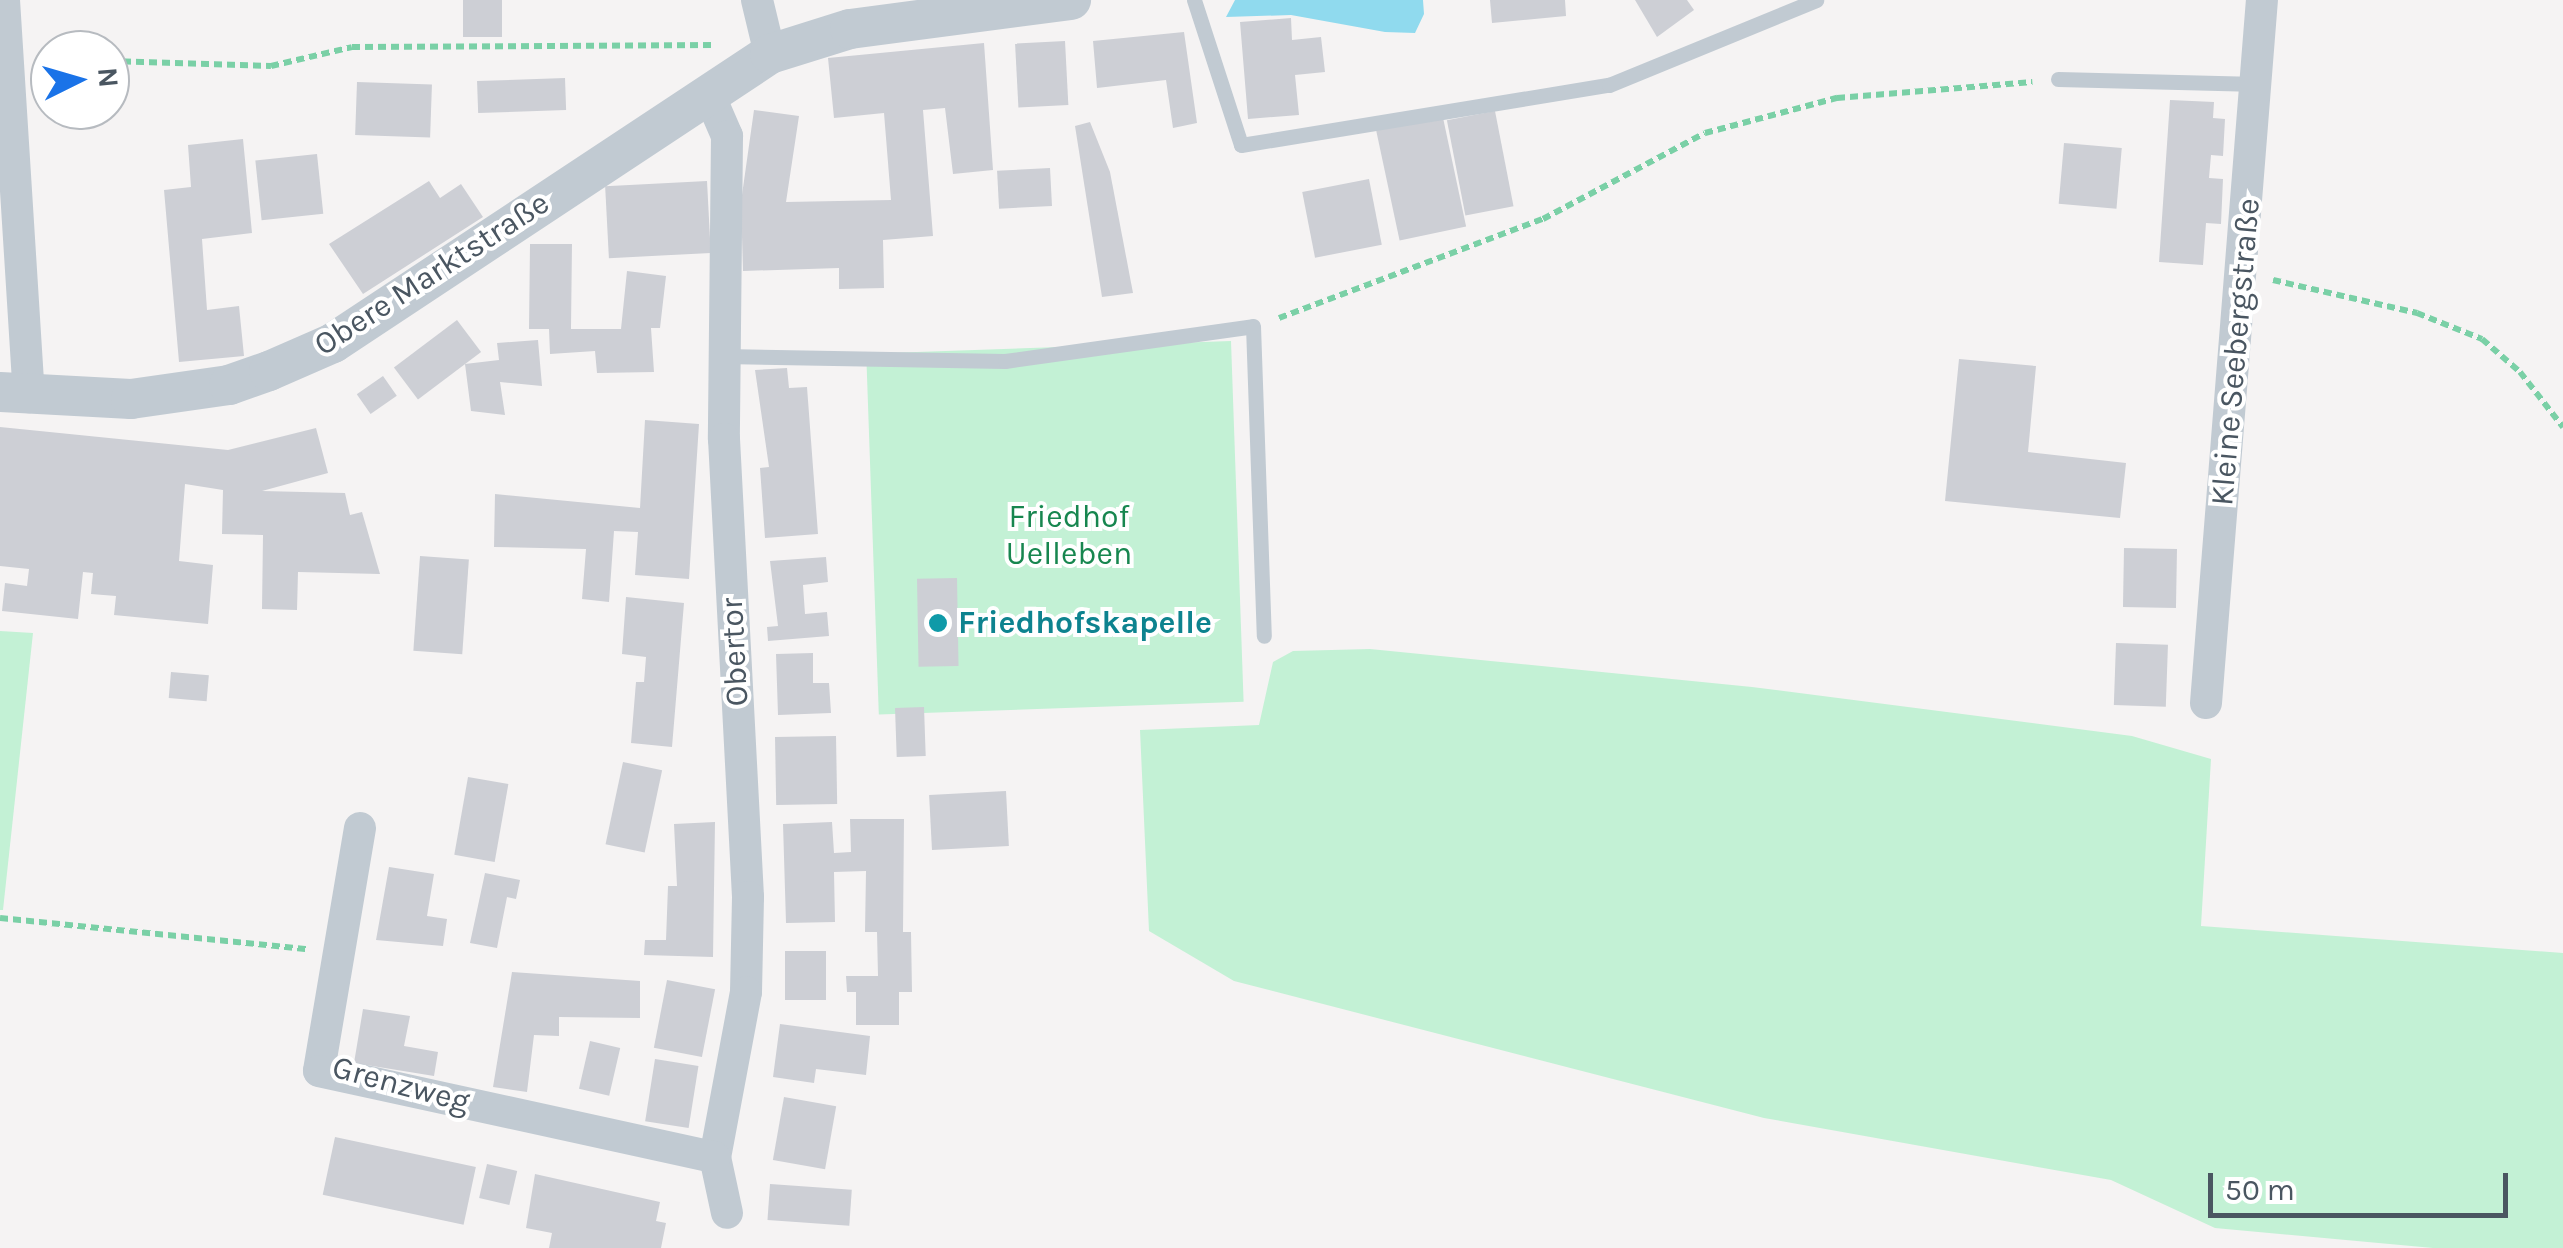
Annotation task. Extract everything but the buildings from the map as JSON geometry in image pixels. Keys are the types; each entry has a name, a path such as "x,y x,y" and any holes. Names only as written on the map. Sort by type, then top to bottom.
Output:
{"street":[{"path":"4,0 15,394"},
{"path":"757,0 770,54"},
{"name":"Obere Marktstraße","path":"15,394 181,393 230,385 309,355 770,54 850,29 1071,0"},
{"name":"Kleine Seebergstraße","path":"2206,703 2262,0"},
{"name":"Obertor","path":"708,92 727,136 723,356 748,897 746,992 715,1157 727,1212"},
{"name":"Grenzweg","path":"360,828 319,1071 715,1157"}],"lane":[{"path":"1194,0 1241,145 1609,85 1816,0"},
{"path":"2058,79 2258,84"},
{"path":"723,356 1005,361 1253,326 1264,636"}],"path":[{"path":"130,62 271,66 352,46 701,43 770,54"},
{"path":"1253,326 1543,218 1705,133 1837,98 2058,79"},
{"path":"2243,273 2417,313 2482,339 2520,372 2563,426"},
{"path":"0,918 338,954"}],"green space":[{"name":"Friedhof Uelleben","path":"1231,341 1244,702 879,715 866,354"},
{"path":"0,631 33,633 3,910 0,910"},
{"path":"1370,649 1752,687 2132,736 2211,759 2201,926 2563,953 2563,1248 2433,1248 2215,1228 2111,1180 1764,1118 1234,981 1149,931 1140,730 1259,725 1273,662 1293,651"}],"water":[{"path":"1235,0 1423,0 1424,14 1415,33 1385,32 1291,15 1226,17"}],"place":[{"name":"Friedhofskapelle","path":"938,623"}]}
